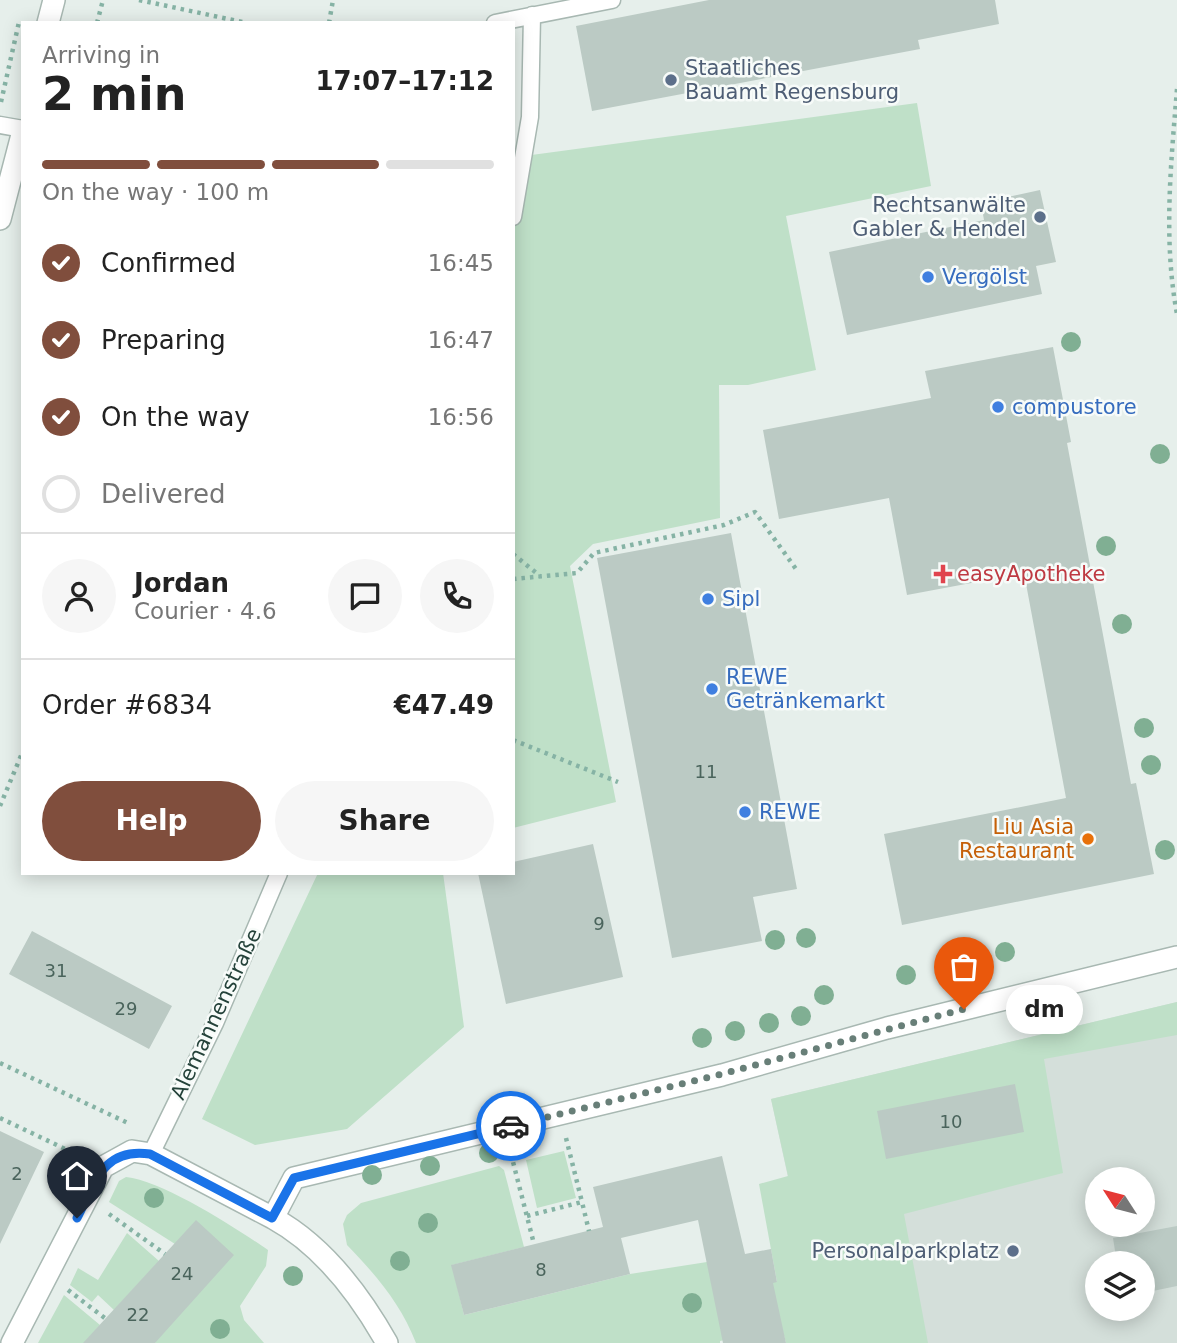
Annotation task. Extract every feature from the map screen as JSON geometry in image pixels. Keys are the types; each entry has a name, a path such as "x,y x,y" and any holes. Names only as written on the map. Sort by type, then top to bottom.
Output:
{"street":[{"path":"49,21 54,0"},
{"path":"0,219 21,138"},
{"path":"272,1218 294,1178 722,1074 887,1028 1177,957"},
{"path":"12,1343 103,1167 141,1152 295,1230 367,1307 387,1343"}],"lane":[{"path":"504,21 612,0"},
{"path":"515,205 530,117 533,15"},
{"path":"0,125 21,130"},
{"name":"Alemannenstraße","path":"141,1152 215,1023 278,875"}],"path":[{"path":"98,21 103,0"},
{"path":"139,0 238,21"},
{"path":"329,21 334,0"},
{"path":"0,106 21,13"},
{"path":"1177,89 1169,179 1172,285 1177,314"},
{"path":"515,579 577,573 594,553 724,525 755,512 796,569"},
{"path":"515,556 541,577"},
{"path":"515,741 618,782"},
{"path":"0,806 21,756"},
{"path":"0,1063 135,1126 141,1152"},
{"path":"561,1113 589,1231"},
{"path":"0,1118 103,1167"},
{"path":"505,1127 534,1244"},
{"path":"87,1199 165,1254"},
{"path":"527,1216 582,1202"},
{"path":"48,1274 106,1319"}],"shaded area":[{"path":"1177,1002 1177,1343 824,1343 771,1099"}],"green space":[{"path":"917,103 931,186 786,216 816,370 748,385 719,385 720,518 593,544 570,566 616,802 515,827 515,206 524,156"},
{"path":"317,875 443,875 464,1027 347,1129 255,1145 202,1119"},
{"path":"1177,1002 1177,1035 1044,1059 1063,1173 904,1214 928,1343 786,1343 782,1328 720,1343 416,1343 403,1315 387,1291 347,1245 343,1224 347,1215 361,1203 499,1166 504,1170 524,1247 452,1265 464,1315 630,1274 707,1262 777,1282 759,1184 788,1176 771,1099"},
{"path":"564,1151 576,1198 537,1208 526,1160"},
{"path":"126,1177 141,1180 179,1196 268,1250 266,1266 240,1306 244,1320 264,1343 155,1343 196,1221 175,1244 109,1202 119,1181"},
{"path":"127,1233 159,1261 114,1310 98,1295 92,1302 70,1285 78,1268 98,1280"},
{"path":"64,1295 100,1325 84,1343 38,1343"}],"building":[{"name":"Staatliches Bauamt Regensburg","path":"709,0 995,0 999,24 918,40 920,49 592,111 576,26"},
{"path":"1040,190 1056,262 1036,266 1042,294 847,335 829,252 984,220 981,203"},
{"path":"1053,347 1071,442 1067,443 1131,784 1136,783 1154,874 902,925 884,834 1066,798 1024,573 907,595 889,498 779,519 763,430 931,398 925,371"},
{"path":"731,533 797,889 753,897 762,941 672,958 597,558"},
{"path":"593,844 623,977 506,1004 478,875 515,875 515,862"},
{"path":"32,931 172,1006 149,1049 9,974"},
{"path":"1015,1084 1024,1132 886,1159 877,1111"},
{"path":"0,1131 44,1152 0,1244"},
{"path":"722,1156 745,1254 771,1249 777,1282 773,1283 786,1343 723,1343 698,1220 621,1238 630,1274 464,1315 451,1265 603,1227 593,1187"},
{"path":"196,1220 234,1255 155,1343 83,1343"},
{"path":"1177,1226 1177,1286 1155,1291 1155,1251 1115,1251 1113,1238 1155,1237 1155,1230"}],"way so far":[{"path":"511,1126 722,1074 964,1009"}],"place":[{"name":"Staatliches Bauamt Regensburg","path":"671,80"},
{"name":"Rechtsanwälte Gabler & Hendel","path":"1040,217"},
{"name":"Vergölst","path":"928,277"},
{"name":"compustore","path":"998,407"},
{"name":"easyApotheke","path":"943,574"},
{"name":"Sipl","path":"708,599"},
{"name":"REWE Getränkemarkt","path":"712,689"},
{"name":"REWE","path":"745,812"},
{"name":"Liu Asia Restaurant","path":"1088,839"},
{"name":"dm","path":"964,1009"},
{"name":"Personalparkplatz","path":"1013,1251"}],"route":[{"path":"77,1218 103,1167 132,1151 150,1154 272,1218 294,1178 511,1126"}]}
